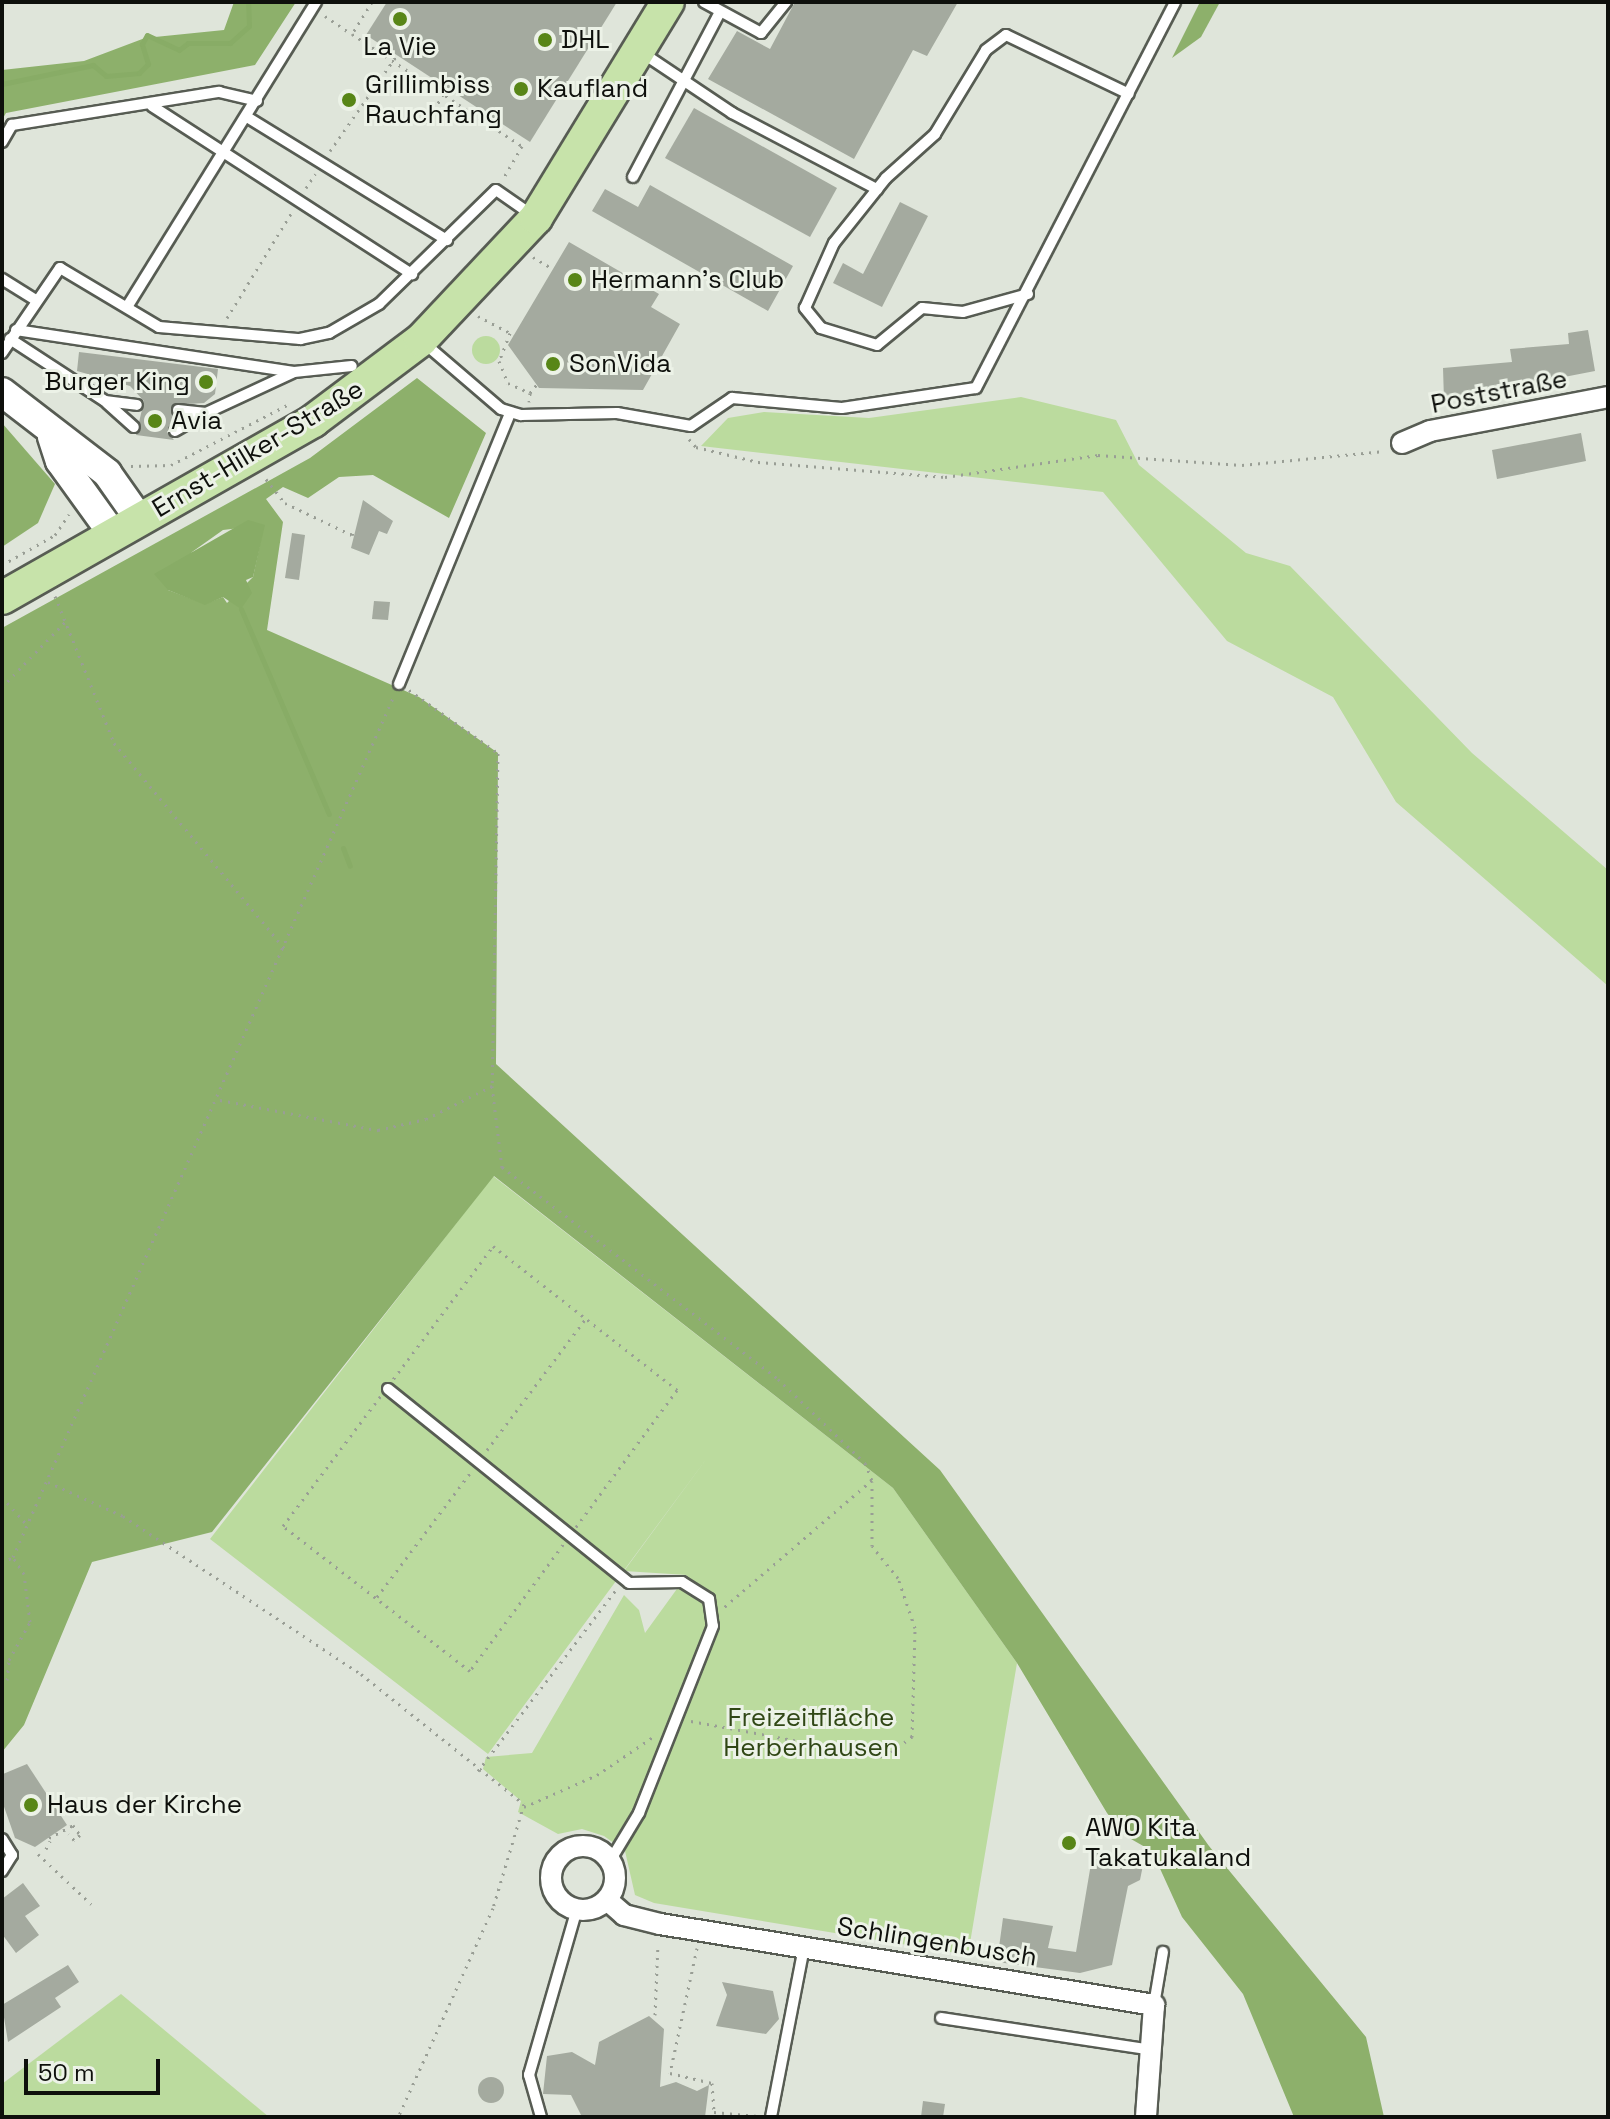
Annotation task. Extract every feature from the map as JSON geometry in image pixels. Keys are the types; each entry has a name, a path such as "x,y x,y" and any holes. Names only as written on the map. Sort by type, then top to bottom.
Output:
{"main road":[{"name":"Ernst-Hilker-Straße","path":"2,598 340,405 421,340 536,218 668,2"}],"street":[{"path":"2,392 52,437 107,473 127,528"},
{"name":"Poststraße","path":"1402,443 1608,397"},
{"path":"584,1846 610,1861 614,1885 607,1900 577,1909 554,1890 557,1860 584,1846"},
{"name":"Schlingenbusch","path":"607,1900 624,1915 660,1924 1154,2005"},
{"path":"1146,2117 1154,2005"}],"lane":[{"path":"704,2 766,33 786,2"},
{"path":"421,340 510,413 617,413 701,424 732,398 842,408 968,392 987,374 1175,2"},
{"path":"127,307 315,5"},
{"path":"633,177 720,12"},
{"path":"1028,294 963,312 922,308 877,345 821,328 805,308 806,294 877,189 935,134 986,50 1006,35 1129,94"},
{"path":"640,52 685,78 732,113 877,189"},
{"path":"2,142 12,125 152,106 219,92 257,101"},
{"path":"152,106 412,274"},
{"path":"247,117 447,240"},
{"path":"2,353 35,300 60,268 159,327 300,339 329,333 412,274 496,190 536,218"},
{"path":"2,279 35,300"},
{"path":"13,335 294,372 352,366"},
{"path":"13,335 105,401 134,427"},
{"path":"175,431 294,372"},
{"path":"105,401 137,405"},
{"path":"178,410 206,413"},
{"path":"399,684 510,413"},
{"path":"388,1389 624,1578 695,1586 716,1615 639,1813 610,1861"},
{"path":"2,1839 12,1855 2,1871"},
{"path":"541,2117 529,2075 577,1909"},
{"path":"768,2117 804,1946"},
{"path":"1154,2005 1163,1952"},
{"path":"941,2018 1153,2050"}],"path":[{"path":"352,34 372,2"},
{"path":"315,5 352,34 522,146 496,190"},
{"path":"228,316 389,59 397,55"},
{"path":"425,123 443,95"},
{"path":"536,259 551,268"},
{"path":"476,314 512,334 499,361 502,375 530,393"},
{"path":"529,400 537,384"},
{"path":"123,463 171,465 301,398"},
{"path":"677,423 696,447 858,476 945,477 1098,455 1288,463 1402,443"},
{"path":"266,479 285,503 352,535 355,529"},
{"path":"2,565 55,535 69,509"},
{"path":"58,602 114,743 285,949"},
{"path":"2,687 67,620"},
{"path":"2,1563 13,1557 285,949 399,684 498,753 492,1086 502,1167 778,1379 865,1463 872,1480 869,1533 909,1600 916,1689 912,1737 885,1757 673,1723 597,1775 524,1807 493,1908 398,2117"},
{"path":"218,1100 378,1130 426,1119 492,1086"},
{"path":"730,1602 872,1480"},
{"path":"46,1481 123,1516 361,1674 524,1807"},
{"path":"2,1497 27,1525"},
{"path":"7,1680 9,1660 30,1622 24,1574 13,1557"},
{"path":"478,1771 624,1578"},
{"path":"46,1849 50,1839 73,1825 80,1835 74,1840 69,1834"},
{"path":"38,1854 91,1904"},
{"path":"655,2015 660,1924"},
{"path":"700,1930 670,2073 712,2083 714,2112 768,2117"}],"green space":[{"path":"486,336 496,340 500,350 496,360 486,364 476,360 472,350 476,340"},
{"path":"1021,397 1116,420 1139,465 1246,553 1290,566 1472,753 1608,870 1608,986 1396,802 1333,697 1227,641 1103,492 701,446 728,418 764,412 869,418"},
{"name":"Freizeitfläche Herberhausen","path":"493,1176 893,1488 1017,1663 968,1955 654,1903 635,1895 625,1851 604,1836 582,1829 558,1834 518,1812 521,1801 483,1769 486,1757 532,1753 624,1595 639,1610 645,1633 687,1575 624,1571 710,1454 488,1754 210,1539"},
{"path":"121,1994 269,2117 2,2117 2,2084"}],"shaded area":[{"path":"234,2 296,2 255,65 6,113 2,120 2,70 84,61 145,38 224,30"},
{"path":"1200,2 1220,2 1201,37 1172,58"},
{"path":"417,378 486,433 449,518 373,475 339,477 308,498 283,487 266,499 283,522 267,630 419,697 498,753 496,1064 940,1470 1209,1846 1366,2037 1384,2117 1294,2117 1243,1994 1182,1917 1152,1851 1124,1835 1107,1813 1017,1663 893,1488 494,1176 212,1532 92,1562 24,1725 2,1752 2,628 310,458","holes":["264,525 253,577 227,603 223,597 205,604 168,590 192,552 223,530"]},
{"path":"2,423 55,484 38,523 2,547"},
{"path":"248,520 265,525 253,577 246,580 252,593 241,609 223,597 205,605 168,590 154,574"}],"building":[{"name":"Kaufland","path":"387,2 617,2 530,142 366,35"},
{"path":"795,2 958,2 927,56 913,50 854,159 708,79 737,31 770,49"},
{"path":"694,108 837,188 810,237 665,158"},
{"path":"650,185 793,266 768,311 592,211 605,189 638,207"},
{"path":"900,202 928,216 882,307 833,283 843,263 863,274"},
{"path":"569,242 659,294 651,307 680,324 643,390 539,388 508,345"},
{"path":"1588,330 1595,371 1444,400 1443,368 1512,362 1510,349 1569,344 1568,333"},
{"path":"79,352 218,369 215,394 204,403 172,405 177,421 167,432 174,440 136,435 144,401 130,386 77,371"},
{"path":"1581,433 1586,461 1497,479 1492,450"},
{"path":"363,500 393,521 387,534 379,531 369,555 351,548"},
{"path":"292,533 305,535 299,580 285,578"},
{"path":"374,601 390,602 388,620 372,619"},
{"name":"Haus der Kirche","path":"27,1764 67,1825 35,1847 15,1838 2,1801 3,1774"},
{"path":"1094,1846 1107,1864 1128,1854 1143,1865 1140,1880 1128,1886 1112,1965 1080,1973 997,1962 1003,1918 1053,1926 1048,1948 1076,1952"},
{"path":"23,1883 40,1906 25,1916 39,1935 16,1953 2,1934 2,1899"},
{"path":"68,1965 79,1982 55,1998 61,2007 8,2042 2,2005"},
{"path":"722,1982 773,1991 779,2019 766,2034 716,2026 727,1995"},
{"path":"649,2016 664,2029 660,2087 676,2082 697,2091 709,2085 705,2117 582,2117 571,2095 543,2094 547,2056 572,2052 595,2065 599,2042"},
{"path":"491,2077 500,2081 504,2090 500,2099 491,2103 482,2099 478,2090 482,2081"},
{"path":"923,2101 945,2104 943,2117 921,2117"}],"waterway":[{"path":"2,84 93,65 106,76 139,73 148,64 142,44 147,35 179,50 188,43 230,43 249,26 248,2"},
{"path":"241,609 329,814"},
{"path":"343,848 350,866"}],"place":[{"name":"La Vie","path":"400,19"},
{"name":"DHL","path":"545,40"},
{"name":"Kaufland","path":"521,89"},
{"name":"Grillimbiss Rauchfang","path":"349,100"},
{"name":"Hermann’s Club","path":"575,280"},
{"name":"SonVida","path":"553,364"},
{"name":"Burger King","path":"206,382"},
{"name":"Avia","path":"155,421"},
{"name":"Haus der Kirche","path":"31,1805"},
{"name":"AWO Kita Takatukaland","path":"1069,1843"}]}
